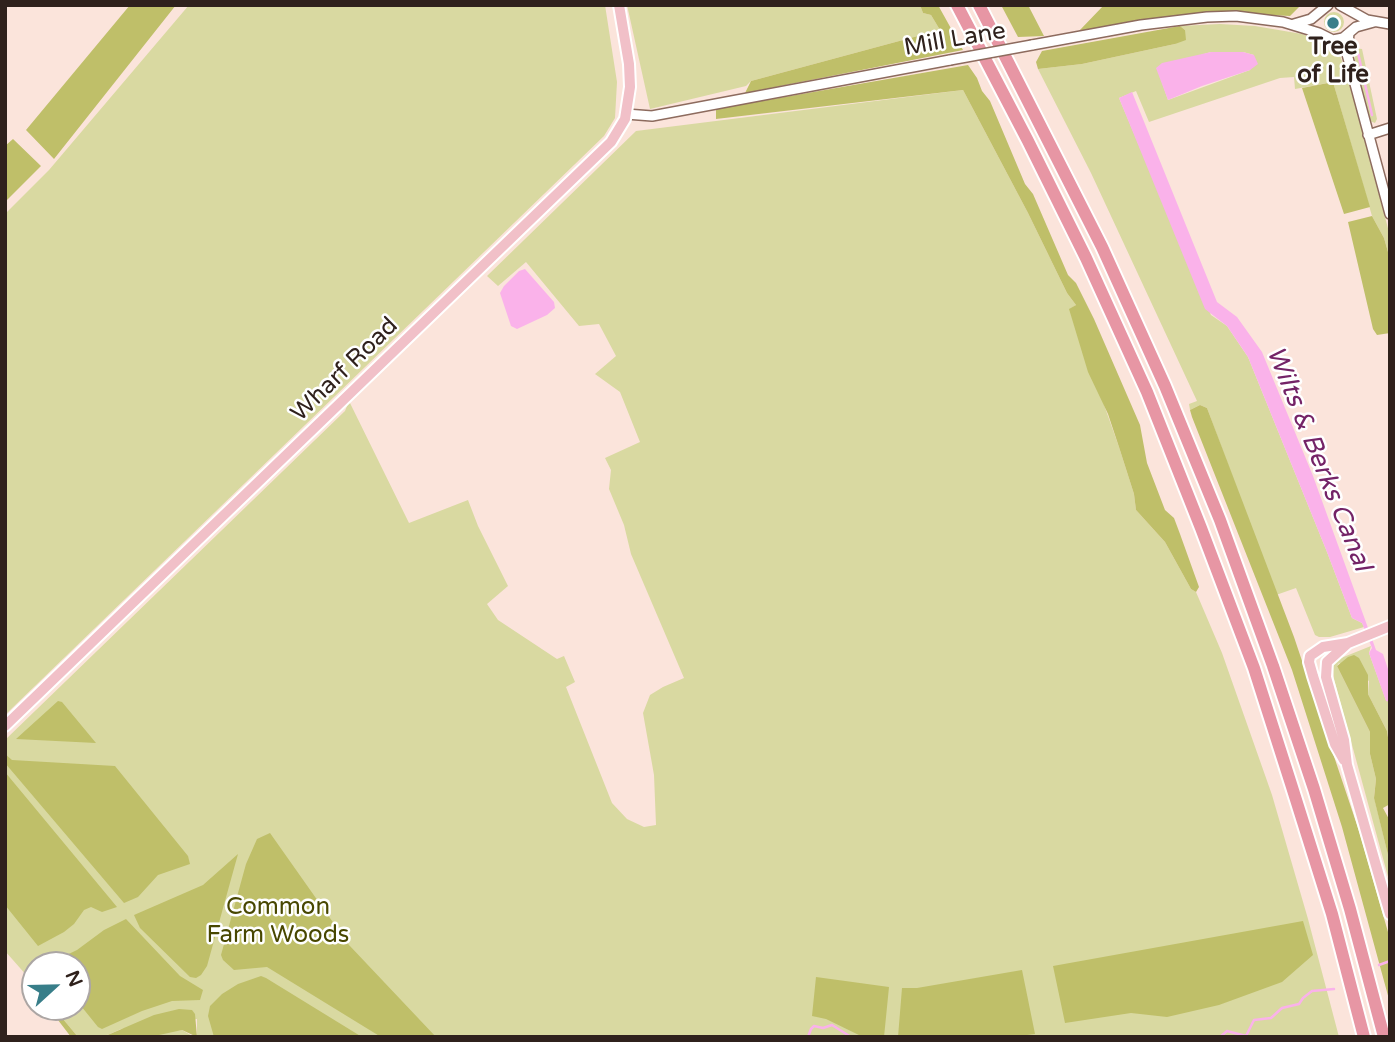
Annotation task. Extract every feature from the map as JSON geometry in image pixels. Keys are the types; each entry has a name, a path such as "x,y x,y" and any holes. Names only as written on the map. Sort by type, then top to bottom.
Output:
{"highway":[{"path":"957,5 1086,258 1147,392 1201,528 1254,668 1332,914 1364,1037"},
{"path":"979,5 1102,247 1165,386 1220,520 1314,789 1384,1037"}],"main road":[{"name":"Wharf Road","path":"5,726 615,137 626,114 630,95 630,71 618,5"},
{"path":"1390,626 1348,643 1330,658 1325,671 1344,740 1347,765 1390,914"},
{"path":"1347,765 1335,744 1309,662 1310,656 1317,650 1333,644 1348,643"}],"street":[{"path":"1344,8 1374,22 1390,24"},
{"path":"1344,8 1352,21 1347,54 1390,214"},
{"name":"Mill Lane","path":"1293,24 1303,22 1321,9"},
{"name":"Mill Lane","path":"1319,33 1316,24 1321,9"},
{"name":"Mill Lane","path":"626,114 652,116 1032,45 1193,18 1236,16 1293,24 1319,33 1347,54"},
{"path":"1331,40 1343,38 1350,31 1374,22"},
{"path":"1368,135 1390,128"}],"green space":[{"path":"130,5 176,5 54,159 26,130"},
{"path":"189,5 605,5 617,82 615,118 604,136 5,715 5,214 49,170"},
{"path":"627,5 920,5 923,13 931,15 940,30 751,81 746,86 650,109"},
{"path":"920,5 938,5 963,50 745,93 751,81 940,30 931,15 923,13"},
{"path":"1001,5 1028,5 1044,36 1018,37"},
{"path":"1104,5 1301,5 1290,16 1211,12 1079,31"},
{"path":"1334,12 1341,15 1344,22 1341,29 1334,32 1327,29 1324,22 1327,15"},
{"path":"1180,26 1255,26 1302,34 1315,39 1336,56 1340,55 1390,236 1390,259 1384,238 1372,216 1333,82 1295,89 1294,77 1280,78 1149,122 1136,91 1119,98 1211,315 1227,326 1248,357 1352,618 1364,627 1330,637 1315,635 1296,588 1276,595 1207,408 1200,405 1190,410 1189,404 1197,401 1091,173 1038,69 1082,64 1175,44 1185,30","holes":["1211,52 1243,52 1254,55 1250,70 1168,100 1157,68"]},
{"path":"1180,26 1185,30 1186,40 1175,44 1082,64 1038,69 1036,62 1042,51"},
{"path":"1354,48 1362,49 1377,119 1375,123 1370,121"},
{"path":"968,65 990,101 1025,184 1033,194 1068,275 1076,283 1094,319 1140,425 1147,463 1165,510 1174,518 1199,587 1196,592 1191,589 1165,542 1136,510 1134,494 1108,414 1088,372 1069,309 1076,305 1067,293 963,90 716,119 716,109"},
{"path":"1333,82 1370,207 1344,214 1302,88"},
{"path":"963,90 1067,293 1076,305 1070,309 1119,447 1134,494 1136,510 1165,542 1191,589 1196,592 1222,653 1272,795 1339,1037 197,1037 197,1019 121,1029 103,1037 78,1037 65,1021 91,1021 91,951 21,951 21,969 5,951 5,740 345,411 349,401 409,523 468,500 508,586 487,604 498,620 557,659 564,656 575,682 566,687 612,803 627,819 644,827 656,825 654,775 643,713 650,695 684,678 631,554 624,525 609,489 611,470 605,458 640,442 620,392 595,374 616,356 599,324 579,326 526,262 498,286 487,276 636,131"},
{"path":"13,139 41,166 5,202 5,146"},
{"path":"1372,216 1384,238 1390,259 1390,333 1377,335 1373,329 1348,222"},
{"path":"1200,405 1207,408 1294,637 1359,831 1390,939 1390,1003 1342,827 1292,670 1192,417 1190,410"},
{"path":"1371,646 1369,653 1386,700 1390,702 1390,750 1387,731 1368,694 1369,681 1339,663 1337,666 1370,732 1370,754 1376,779 1374,797 1390,863 1390,884 1334,679 1333,666 1336,660"},
{"path":"1354,655 1359,658 1368,675 1368,694 1387,731 1390,750 1390,804 1383,808 1390,821 1390,863 1374,798 1376,779 1370,754 1370,732 1337,666"},
{"path":"58,701 62,702 96,743 16,739"},
{"name":"Common Farm Woods","path":"5,754 12,760 115,766 188,856 190,864 158,875 138,897 124,903 5,763"},
{"path":"5,772 117,907 102,912 91,907 84,910 64,932 38,946 5,905"},
{"name":"Common Farm Woods","path":"270,833 349,945 436,1037 381,1037 267,967 234,970 223,960 221,955 246,864 257,839"},
{"name":"Common Farm Woods","path":"238,854 207,966 201,975 190,977 140,928 134,915 203,885"},
{"name":"Common Farm Woods","path":"126,919 180,976 203,990 200,1000 172,1001 102,1029 98,1027 91,1018 91,951 75,951 104,930"},
{"path":"1303,921 1313,955 1282,982 1219,1005 1167,1017 1131,1013 1065,1023 1053,966"},
{"path":"1022,970 1035,1034 1011,1037 898,1037 902,988 917,988"},
{"name":"Common Farm Woods","path":"261,976 362,1037 214,1037 208,1016 210,1006 238,984"},
{"path":"816,977 889,987 884,1037 863,1037 826,1019 812,1016"},
{"path":"179,1009 192,1010 195,1014 197,1037 182,1030 150,1037 103,1037 154,1015"},
{"path":"59,1021 65,1021 78,1037 71,1037"},
{"path":"182,1030 194,1037 150,1037 171,1031"}],"shaded area":[{"path":"1211,52 1243,52 1254,55 1258,64 1250,70 1168,100 1156,68 1162,63"},
{"path":"1132,92 1217,302 1237,317 1262,352 1313,476 1376,650 1383,654 1390,675 1390,702 1386,701 1369,653 1372,648 1362,623 1352,618 1248,357 1227,326 1205,309 1119,98"},
{"path":"525,269 554,302 555,308 547,315 517,329 511,326 500,293 519,271"}],"waterway":[{"path":"1358,53 1372,115"},
{"path":"1379,965 1390,961"},
{"path":"1220,1037 1227,1031 1246,1036 1254,1020 1271,1018 1282,1008 1299,1004 1312,991 1334,989"},
{"path":"808,1037 814,1026 823,1028 832,1025 851,1037"}],"place":[{"name":"Tree of Life","path":"1333,23"}],"water label":[{"name":"Wilts & Berks Canal","path":"1318,459"}]}
